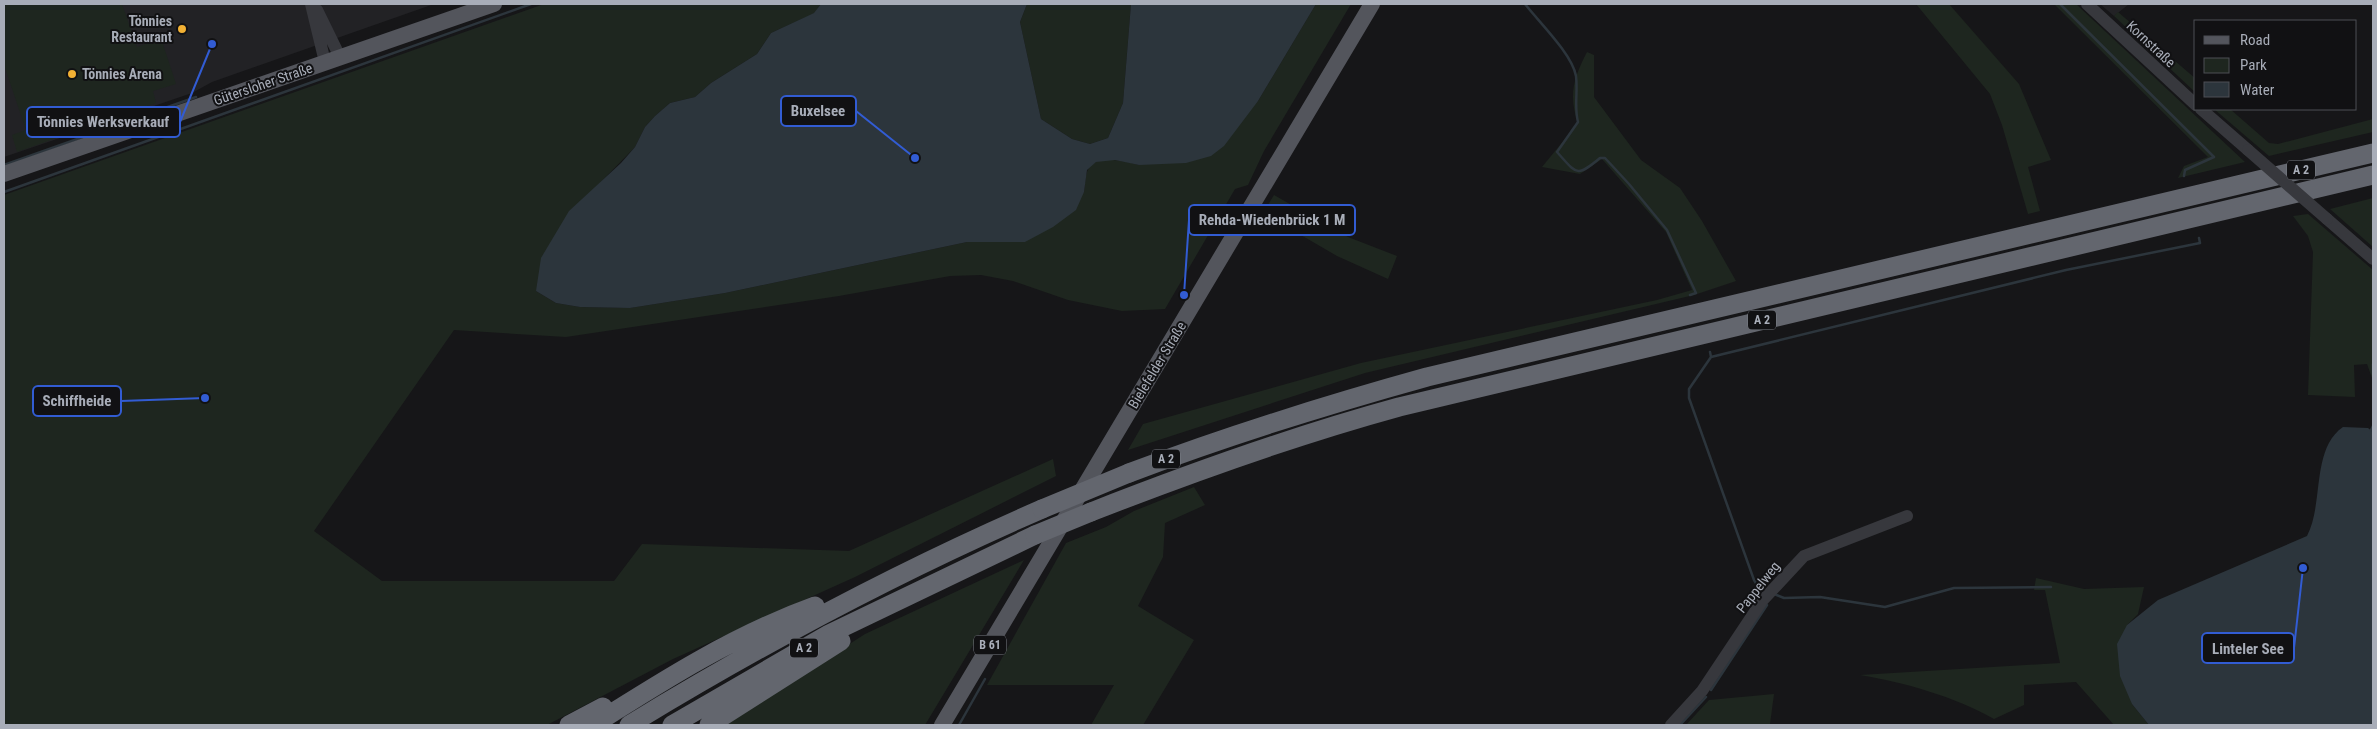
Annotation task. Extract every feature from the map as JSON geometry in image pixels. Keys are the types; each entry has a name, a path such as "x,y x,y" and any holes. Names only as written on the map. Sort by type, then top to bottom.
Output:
{"highway":[{"name":"A 2","path":"629,725 725,667 891,578 956,546 1129,473 1203,445 1309,411 1427,377 2373,153"},
{"name":"A 2","path":"672,725 830,634 940,579 1035,535 1221,462 1318,430 1399,408 2373,175"},
{"path":"593,725 674,674 736,640 802,611 891,578"},
{"path":"709,725 772,683 940,579"},
{"path":"569,725 638,687 674,674"}],"main road":[{"name":"Gütersloher Straße","path":"4,174 494,4"},
{"name":"Bielefelder Straße","path":"942,725 1372,4"}],"street":[{"path":"313,4 333,60"},
{"name":"Kornstraße","path":"2088,4 2194,102"},
{"path":"2202,110 2373,259"},
{"name":"Pappelweg","path":"1671,725 1702,691 1762,601 1804,556 1907,516"}],"shaded area":[{"path":"4,4 434,4 212,82 192,93 4,157"},
{"path":"2100,4 2129,4 2114,16"}],"green space":[{"name":"Tönnies Arena","path":"4,4 122,4 137,47 161,38 176,84 153,91 156,103 17,152 12,135 26,130 4,65"},
{"path":"544,4 821,4 815,13 771,33 757,54 711,83 695,97 670,103 655,116 645,127 635,147 597,186 536,291 556,303 580,307 630,308 725,293 967,242 1025,242 1084,192 1087,172 1096,162 1110,160 1139,165 1258,101 1316,4 1351,4 1264,151 1248,185 1235,189 1165,309 1122,311 1068,300 1013,281 981,275 950,276 839,296 566,337 454,330 314,531 382,581 614,581 642,544 849,551 1053,459 1056,476 855,577 673,659 547,725 4,725 4,195"},
{"path":"1027,4 1131,4 1123,103 1108,138 1090,144 1072,139 1041,119 1020,22"},
{"path":"1916,4 1949,4 2019,84 2051,160 2028,167 2040,211 2028,214 2002,125 1990,94"},
{"path":"2054,4 2076,4 2245,162 2178,178 2184,166 2208,157"},
{"path":"2118,12 2194,77 2194,91 2114,16"},
{"path":"1587,52 1594,55 1594,97 1641,160 1680,188 1702,221 1736,281 1694,295 1365,373 1128,450 1143,424 1361,363 1657,300 1692,290 1666,232 1602,159 1580,174 1542,167 1578,123 1573,104 1574,86"},
{"path":"2215,110 2231,110 2269,143 2278,144 2373,119 2373,132 2269,156"},
{"path":"1274,195 1348,237 1397,256 1388,279 1337,256 1263,213"},
{"path":"2373,198 2373,247 2330,209"},
{"path":"2308,214 2373,270 2373,408 2372,378 2367,364 2354,365 2355,397 2308,395 2313,252 2308,236 2293,216"},
{"path":"1194,487 1205,505 1165,523 1163,557 1138,606 1194,640 1143,725 1091,725 1114,685 987,685 1066,543 1106,527 1134,511"},
{"path":"1024,560 925,725 724,725 865,634"},
{"path":"2036,578 2084,589 2144,587 2138,614 2127,625 2132,704 2149,725 2114,725 2076,682 2024,685 2024,705 1994,719 1929,691 1860,675 2060,663 2045,590 2034,590"},
{"path":"1774,694 1770,724 1686,725 1709,700"}],"water":[{"path":"821,4 1027,4 1020,22 1041,119 1072,139 1090,144 1108,138 1123,103 1131,4 1316,4 1258,101 1224,146 1211,156 1186,163 1139,165 1115,160 1096,162 1087,170 1084,192 1076,210 1053,227 1025,242 967,242 725,293 630,308 580,307 556,303 536,291 541,258 569,211 621,163 635,147 645,127 655,116 670,103 695,97 711,83 757,54 771,33 814,13"},
{"path":"2343,427 2368,428 2373,432 2373,725 2149,725 2132,704 2120,676 2117,644 2127,625 2158,600 2307,536 2312,523 2326,449 2333,437"}],"waterway":[{"path":"4,192 531,4"},
{"path":"1525,4 1562,48 1576,76 1576,111 1578,122 1557,152 1577,171 1586,169 1600,158 1605,158 1667,230 1696,293 1690,295"},
{"path":"2060,4 2214,157 2185,170 2184,176"},
{"path":"4,165 196,97"},
{"path":"1711,357 2066,270 2200,243 2199,238"},
{"path":"1710,352 1711,357 1689,389 1689,398 1754,580 1759,588 1765,591"},
{"path":"2373,364 2373,374"},
{"path":"2371,430 2373,426"},
{"path":"1774,594 1784,598 1820,597 1885,607 1954,588 2051,587"},
{"path":"1711,690 1767,605"},
{"path":"959,725 985,679"},
{"path":"1680,725 1706,697"}],"place":[{"name":"Tönnies Restaurant","path":"182,29"},
{"name":"Tönnies Werksverkauf","path":"212,44"},
{"name":"Tönnies Arena","path":"72,74"},
{"name":"Buxelsee","path":"915,158"},
{"name":"Rehda-Wiedenbrück 1 M","path":"1184,295"},
{"name":"Schiffheide","path":"205,398"},
{"name":"Linteler See","path":"2303,568"}]}
